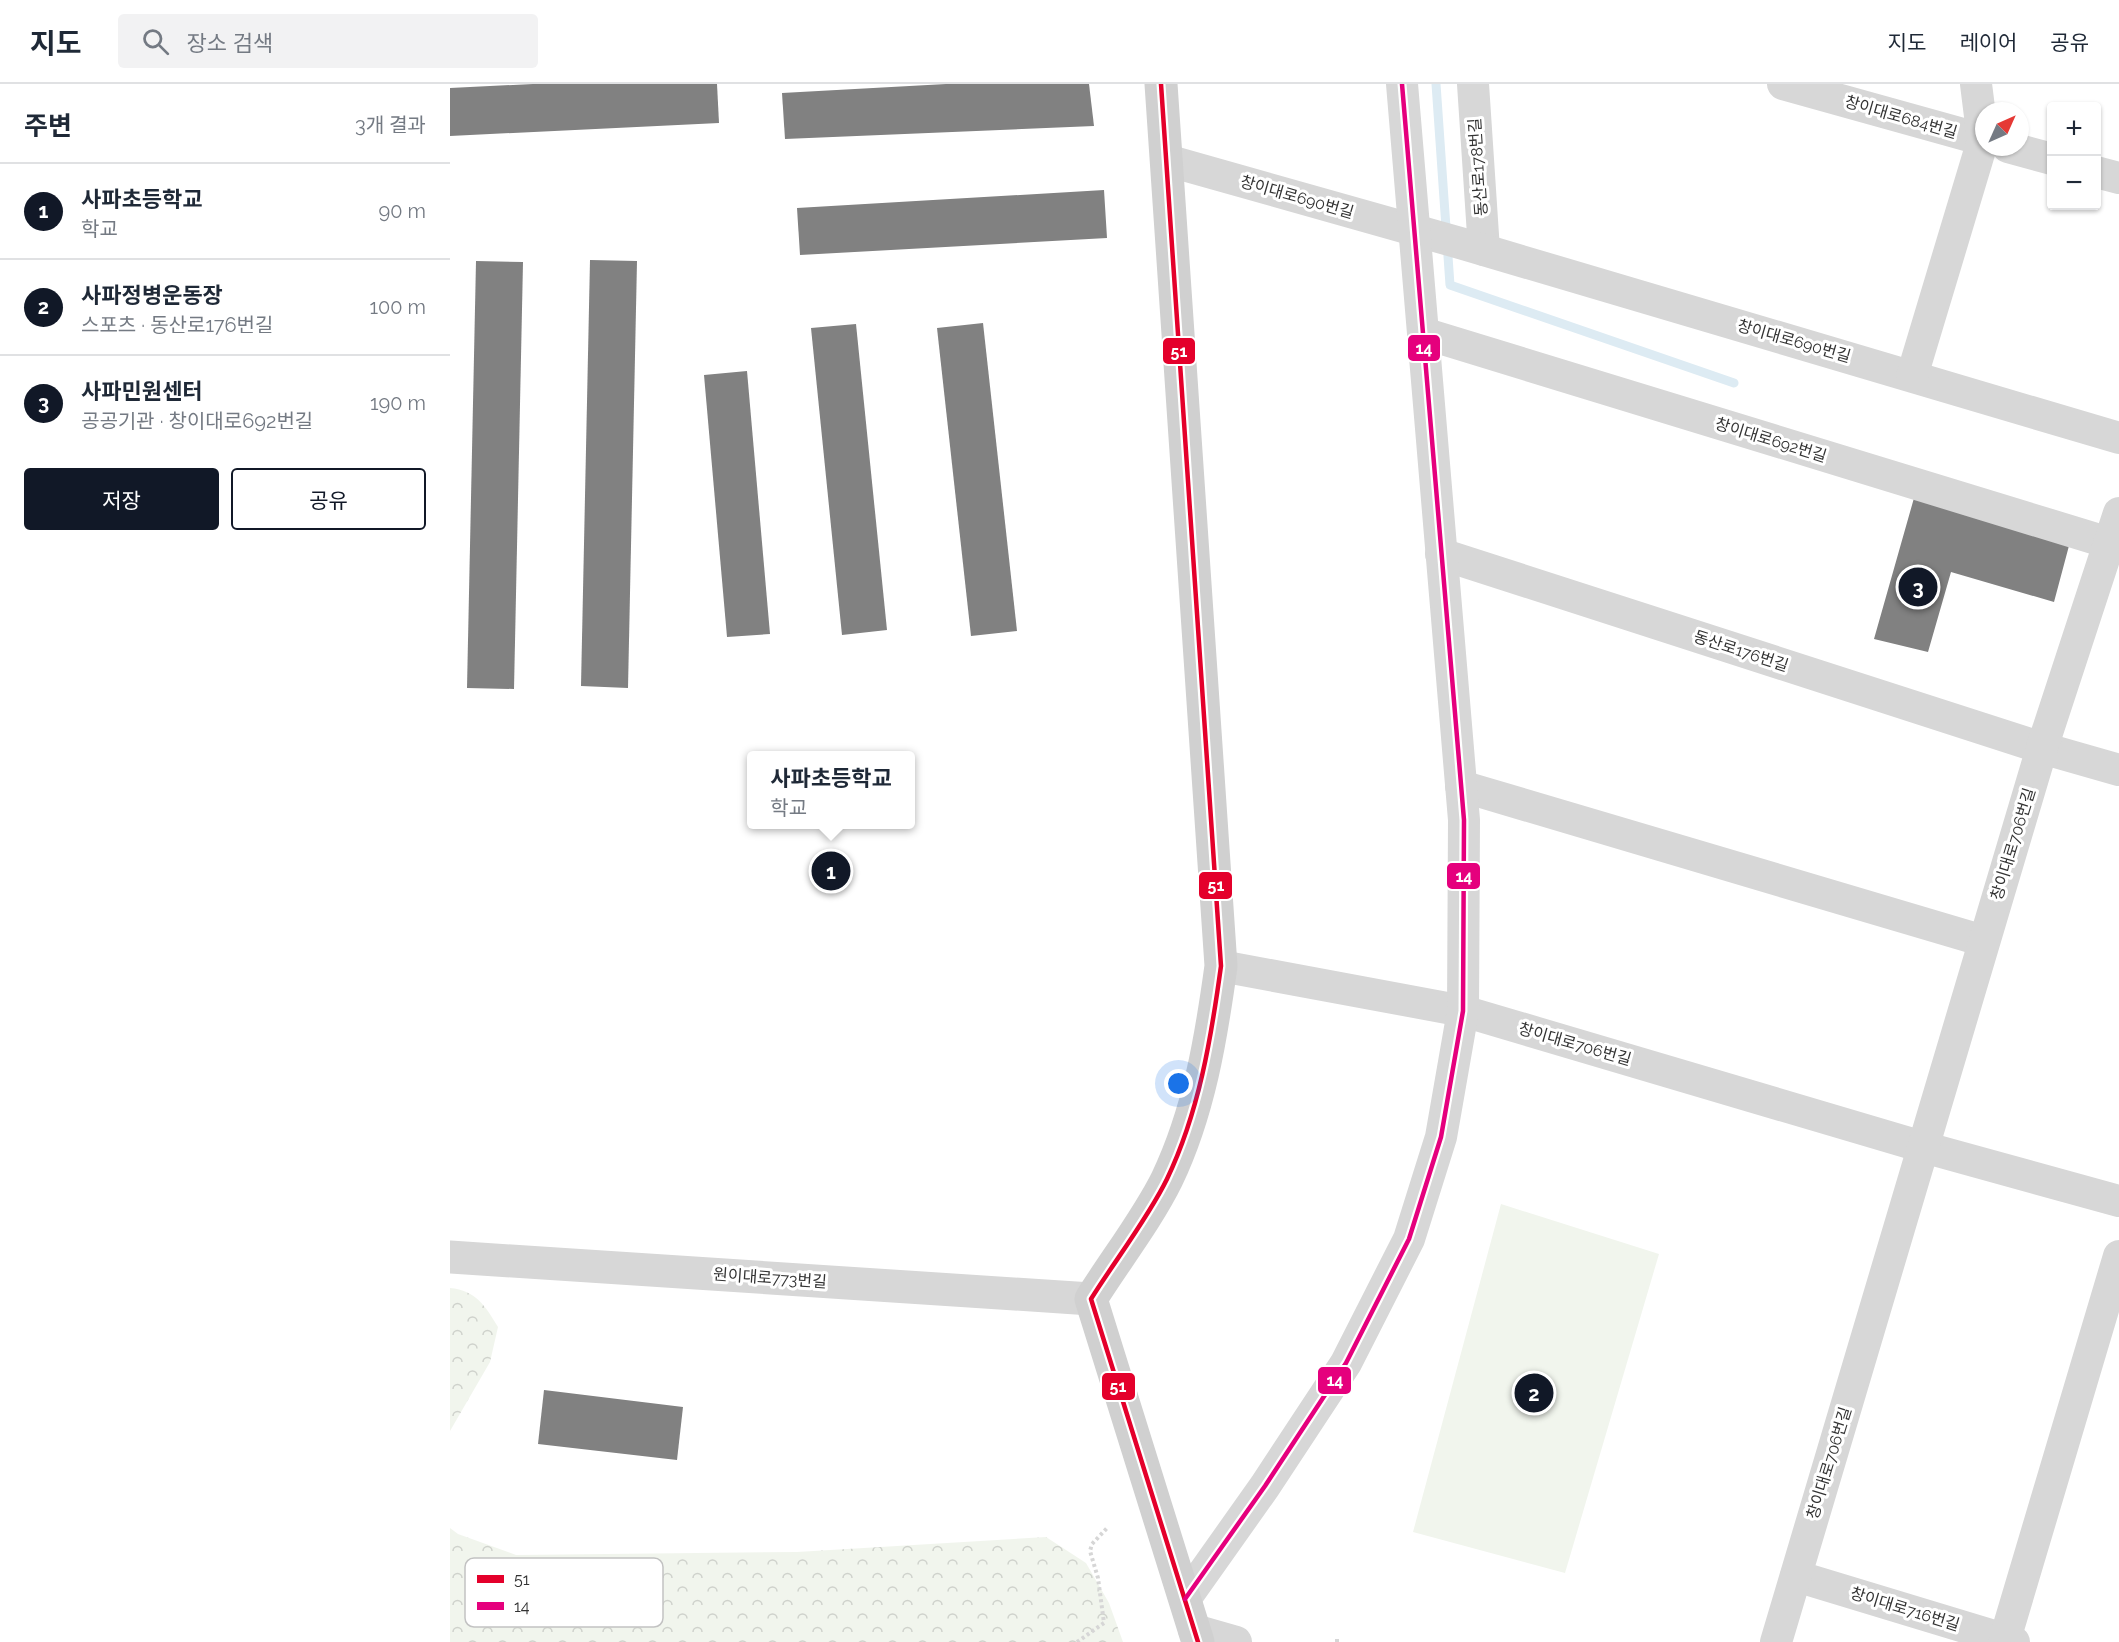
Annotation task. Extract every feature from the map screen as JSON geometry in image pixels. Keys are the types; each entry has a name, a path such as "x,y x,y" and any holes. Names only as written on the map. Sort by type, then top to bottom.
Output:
{"main road":[{"path":"1161,84 1221,966 1211,1035 1196,1100 1167,1180 1091,1299 1196,1636"}],"street":[{"path":"1185,1599 1265,1486 1346,1363 1409,1239 1441,1137 1462,1011 1464,820 1423,333 1420,232 1402,84"},
{"name":"동산로178번길","path":"1473,84 1476,247"},
{"name":"창이대로684번길","path":"1783,84 1975,137"},
{"path":"1976,84 1979,102"},
{"path":"2029,153 2047,158"},
{"path":"1912,375 1979,156"},
{"name":"창이대로690번길","path":"1166,160 1476,247 2119,438"},
{"path":"2101,173 2119,178"},
{"name":"창이대로692번길","path":"1423,333 2115,545"},
{"name":"창이대로706번길","path":"1776,1642 2042,748 2115,545 2119,513"},
{"name":"동산로176번길","path":"1441,554 2042,748 2119,770"},
{"path":"1461,786 1984,941"},
{"name":"창이대로706번길","path":"1221,966 1462,1011 1923,1147 2119,1201"},
{"path":"2009,1641 2119,1256"},
{"name":"원이대로773번길","path":"450,1257 1091,1299"},
{"name":"창이대로716번길","path":"1796,1576 2009,1641"},
{"path":"1196,1636 1236,1642"}],"path":[{"path":"1077,1642 1104,1623 1098,1578 1090,1551 1092,1544 1108,1527"}],"green space":[{"path":"1501,1204 1659,1254 1565,1573 1413,1532"},
{"path":"450,1288 459,1289 473,1296 484,1306 498,1327 490,1362 450,1431"},
{"path":"450,1528 458,1534 516,1555 797,1552 1046,1537 1086,1563 1109,1603 1123,1642 450,1642"}],"building":[{"path":"533,84 717,84 719,123 450,136 450,88"},
{"path":"946,84 1089,84 1094,126 785,139 782,93"},
{"path":"1104,190 1107,238 800,255 797,208"},
{"path":"590,260 637,261 628,688 581,686"},
{"path":"476,261 523,262 514,689 467,688"},
{"path":"983,323 1017,631 971,636 937,328"},
{"path":"856,324 887,630 842,635 811,328"},
{"path":"747,371 770,634 727,637 704,375"},
{"path":"1914,498 2070,542 2054,602 1951,572 1928,652 1874,639"},
{"path":"544,1390 683,1407 677,1460 538,1444"}],"waterway":[{"path":"1436,84 1450,285 1734,383"}],"transit line":[{"name":"51","path":"1161,84 1221,966 1202,1075 1188,1128 1178,1154 1150,1209 1091,1299 1198,1642"},
{"name":"14","path":"1185,1599 1265,1486 1346,1363 1409,1239 1441,1137 1463,1011 1464,820 1402,84"}],"place":[{"name":"사파민원센터","path":"1918,587"},
{"name":"사파초등학교","path":"831,871"},
{"name":"사파정병운동장","path":"1534,1393"}]}
